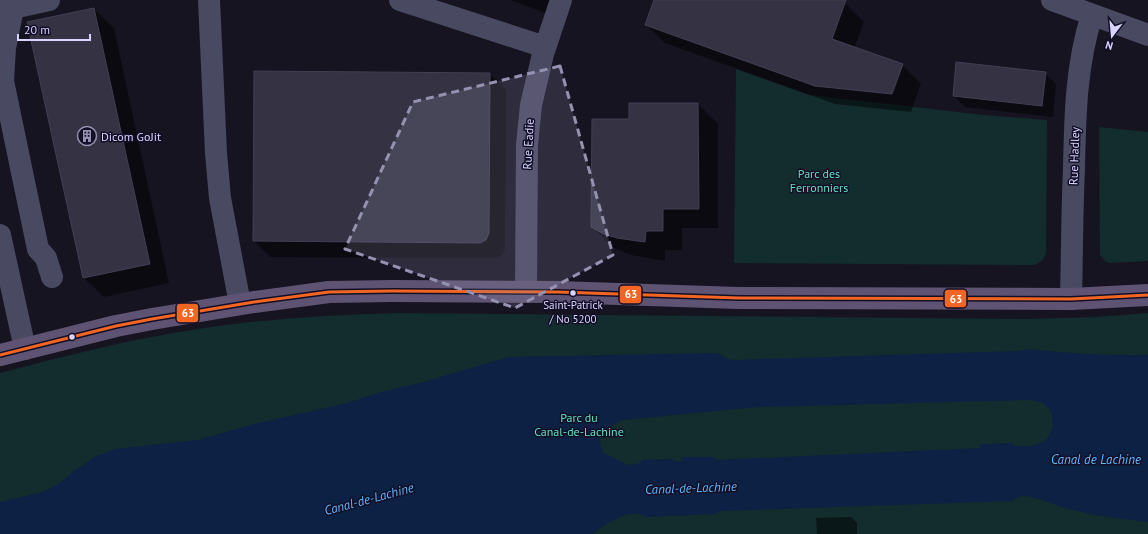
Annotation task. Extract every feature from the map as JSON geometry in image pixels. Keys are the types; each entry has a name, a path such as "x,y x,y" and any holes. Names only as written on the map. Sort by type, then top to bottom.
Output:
{"main road":[{"path":"0,356 116,326 240,304 336,292 526,292 739,298 1071,299 1148,295"}],"street":[{"path":"49,0 7,6 2,81 38,249 46,258 52,278"},
{"path":"209,0 216,153 220,198 240,304"},
{"path":"400,0 545,47"},
{"name":"Rue Eadie","path":"526,292 527,145 529,124 533,94 545,47 561,0"},
{"path":"1052,0 1148,35"},
{"name":"Rue Hadley","path":"1071,299 1074,135 1083,47 1092,15"},
{"path":"0,235 25,349"},
{"path":"5,258 38,249"}],"highlighted area":[{"path":"560,66 613,255 515,308 345,249 413,102"}],"green space":[{"name":"Parc des Ferronniers","path":"736,69 809,95 984,115 1047,120 1046,253 1044,258 1034,265 734,263"},
{"path":"1099,127 1148,132 1148,261 1111,263 1106,262 1100,255"},
{"name":"Parc du Canal-de-Lachine","path":"396,313 1029,319 1096,317 1148,313 1148,534 0,534 0,373 123,343 198,329 297,318"}],"water":[{"path":"1028,349 1088,354 1148,355 1148,522 1085,513 1034,498 1021,496 1013,501 719,511 716,514 646,517 640,514 633,514 618,518 592,534 0,534 0,502 43,492 60,483 71,473 96,456 115,449 197,440 254,424 347,403 381,392 420,383 509,357 717,353 728,359 734,360 1020,351","holes":["1030,400 1040,402 1045,405 1051,413 1053,423 1051,432 1046,440 1039,444 1029,446 1015,446 1012,443 980,444 981,448 716,460 714,457 681,457 683,461 676,461 672,459 642,460 641,463 628,465 602,452 599,433 622,420 758,407"]}],"building":[{"path":"654,0 846,0 832,39 903,64 892,94 815,86 645,25"},
{"name":"Dicom GoJit","path":"94,8 150,264 83,278 27,22"},
{"path":"956,62 1046,72 1042,106 953,96"},
{"path":"254,71 490,73 489,233 486,240 480,243 253,241"},
{"path":"629,103 698,103 699,209 663,209 663,231 646,231 645,242 617,238 604,234 591,227 592,119 629,119"}],"transit line":[{"name":"63","path":"0,355 116,326 152,319 254,302 329,292 558,292 739,298 1071,299 1148,295"}],"place":[{"name":"Dicom GoJit","path":"87,136"},
{"name":"Saint-Patrick / No 5200","path":"573,293"}],"water label":[{"name":"Canal de Lachine","path":"1096,459"},
{"name":"Canal-de-Lachine","path":"691,488"},
{"name":"Canal-de-Lachine","path":"369,499"}]}
